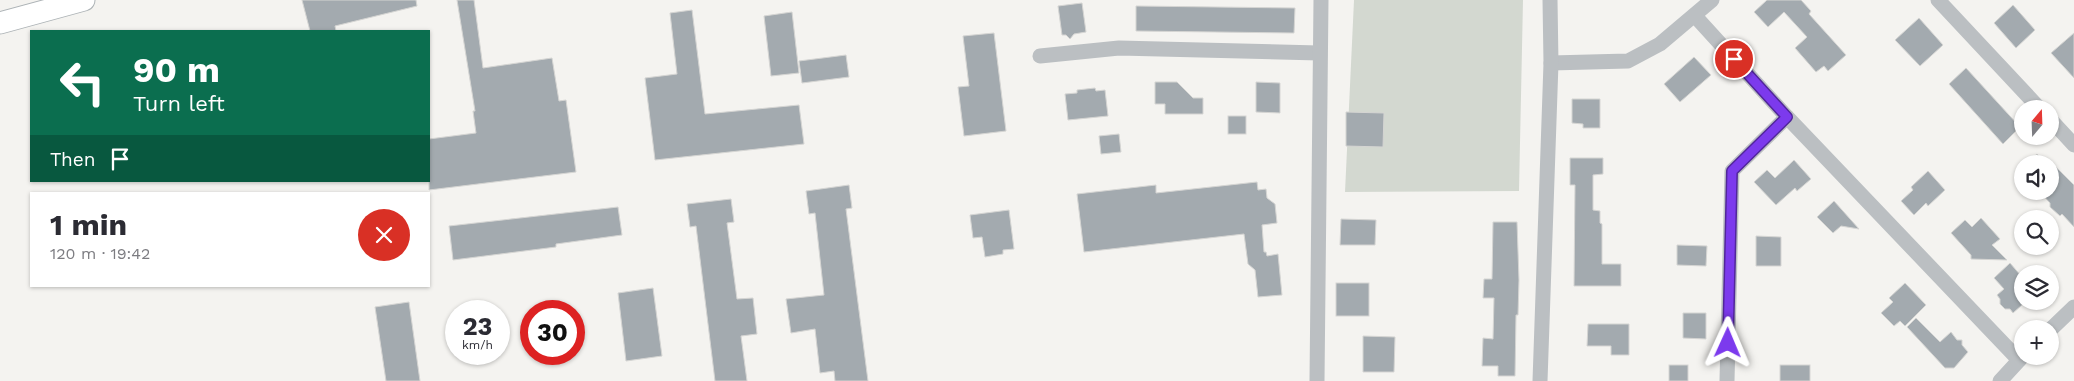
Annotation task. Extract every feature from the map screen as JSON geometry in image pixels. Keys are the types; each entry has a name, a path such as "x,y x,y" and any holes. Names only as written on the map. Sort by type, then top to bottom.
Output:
{"main road":[{"path":"0,23 84,0"}],"street":[{"path":"1316,381 1321,0"},
{"path":"1540,381 1551,63 1550,0"},
{"path":"1551,63 1628,61 1660,44 1712,0"},
{"path":"1938,0 2032,100"},
{"path":"1695,16 1787,117 2014,351"},
{"path":"1040,56 1119,48 1319,53"},
{"path":"1727,381 1732,171 1787,117"},
{"path":"2059,129 2074,145"},
{"path":"2059,321 2074,306"},
{"path":"2000,381 2015,365"}],"shaded area":[{"path":"1354,0 1523,0 1519,191 1345,192"}],"building":[{"path":"302,0 416,0 417,6 335,26 336,30 310,30"},
{"path":"457,0 474,0 483,68 552,58 559,101 566,100 576,172 429,190 430,139 476,133 473,111 475,111"},
{"path":"1767,0 1801,0 1811,11 1809,14 1846,55 1828,71 1824,66 1816,72 1795,48 1807,37 1784,12 1768,27 1754,12"},
{"path":"1082,3 1086,32 1074,34 1070,39 1066,35 1062,35 1058,6"},
{"path":"2013,5 2035,30 2016,48 1994,23"},
{"path":"1136,6 1295,8 1294,33 1136,31"},
{"path":"692,10 705,114 799,105 804,144 655,160 645,78 677,74 670,13"},
{"path":"792,12 799,73 771,76 764,16"},
{"path":"1919,18 1943,45 1920,66 1895,40"},
{"path":"994,33 1006,131 964,136 958,87 969,86 963,36"},
{"path":"2074,33 2074,78 2051,53"},
{"path":"846,55 849,77 802,83 799,61"},
{"path":"1694,57 1711,75 1680,102 1664,84"},
{"path":"1966,68 2014,120 2014,133 2003,144 1949,84"},
{"path":"1155,82 1177,82 1193,98 1203,98 1203,114 1165,114 1165,104 1155,104"},
{"path":"1256,82 1280,83 1280,113 1256,112"},
{"path":"1095,88 1096,91 1105,90 1108,116 1068,120 1065,94 1077,93 1077,90"},
{"path":"1572,99 1600,99 1600,128 1583,128 1583,124 1572,123"},
{"path":"1346,112 1384,113 1383,147 1346,146"},
{"path":"1228,116 1246,116 1246,134 1228,134"},
{"path":"1119,134 1121,152 1101,154 1099,136"},
{"path":"1570,158 1603,158 1603,174 1593,175 1593,210 1600,211 1600,223 1602,224 1602,264 1621,264 1621,286 1574,286 1575,185 1570,185"},
{"path":"1794,160 1811,179 1797,191 1795,188 1776,205 1754,182 1767,170 1775,178"},
{"path":"2059,170 2074,185 2074,227 2062,214 2059,215 2059,210 2053,210 2050,207 2047,200 2059,200"},
{"path":"1928,171 1945,190 1928,206 1926,203 1914,215 1901,201 1913,190 1911,187"},
{"path":"1257,182 1258,190 1266,189 1267,198 1275,204 1277,223 1262,225 1264,252 1266,252 1267,256 1278,254 1282,295 1258,297 1255,270 1248,264 1244,234 1084,252 1077,194 1156,185 1156,193"},
{"path":"849,185 852,208 846,209 868,381 835,381 834,371 820,373 815,329 791,333 786,299 824,295 815,213 809,214 806,191"},
{"path":"731,199 734,222 727,223 737,299 753,298 757,334 741,336 747,381 715,381 696,226 690,227 687,204"},
{"path":"1834,201 1859,229 1841,226 1833,233 1817,217"},
{"path":"618,207 622,235 556,244 556,247 453,260 449,226"},
{"path":"1009,210 1014,249 1003,250 1003,254 985,257 982,237 973,238 970,215"},
{"path":"1981,218 2000,239 1992,245 2007,260 1971,259 1971,255 1951,233 1965,220 1972,227"},
{"path":"1341,219 1376,220 1375,245 1340,245"},
{"path":"1493,222 1517,222 1519,280 1518,315 1516,315 1515,376 1498,376 1498,366 1482,366 1483,338 1493,339 1494,298 1483,298 1484,279 1492,279"},
{"path":"1756,236 1781,237 1781,266 1756,266"},
{"path":"1677,245 1707,246 1706,266 1677,265"},
{"path":"2010,263 2014,268 2014,310 2016,310 2013,313 2010,309 2005,309 2000,304 2000,299 1997,295 2004,289 1994,278"},
{"path":"1336,283 1369,283 1369,316 1336,316"},
{"path":"1905,283 1926,305 1905,326 1900,321 1894,326 1881,313 1893,302 1889,298"},
{"path":"653,288 662,356 626,361 618,293"},
{"path":"409,302 420,381 386,381 375,307"},
{"path":"1683,313 1706,313 1706,339 1683,338"},
{"path":"1916,318 1940,342 1951,332 1957,340 1962,340 1962,345 1968,352 1954,368 1945,368 1907,327"},
{"path":"1588,324 1629,324 1629,355 1611,355 1611,346 1587,346"},
{"path":"1363,336 1395,337 1394,372 1363,372"},
{"path":"1669,365 1688,365 1688,381 1669,381"},
{"path":"1780,365 1810,365 1810,381 1780,381"}],"route":[{"path":"1728,343 1732,171 1787,117 1734,59"}]}
